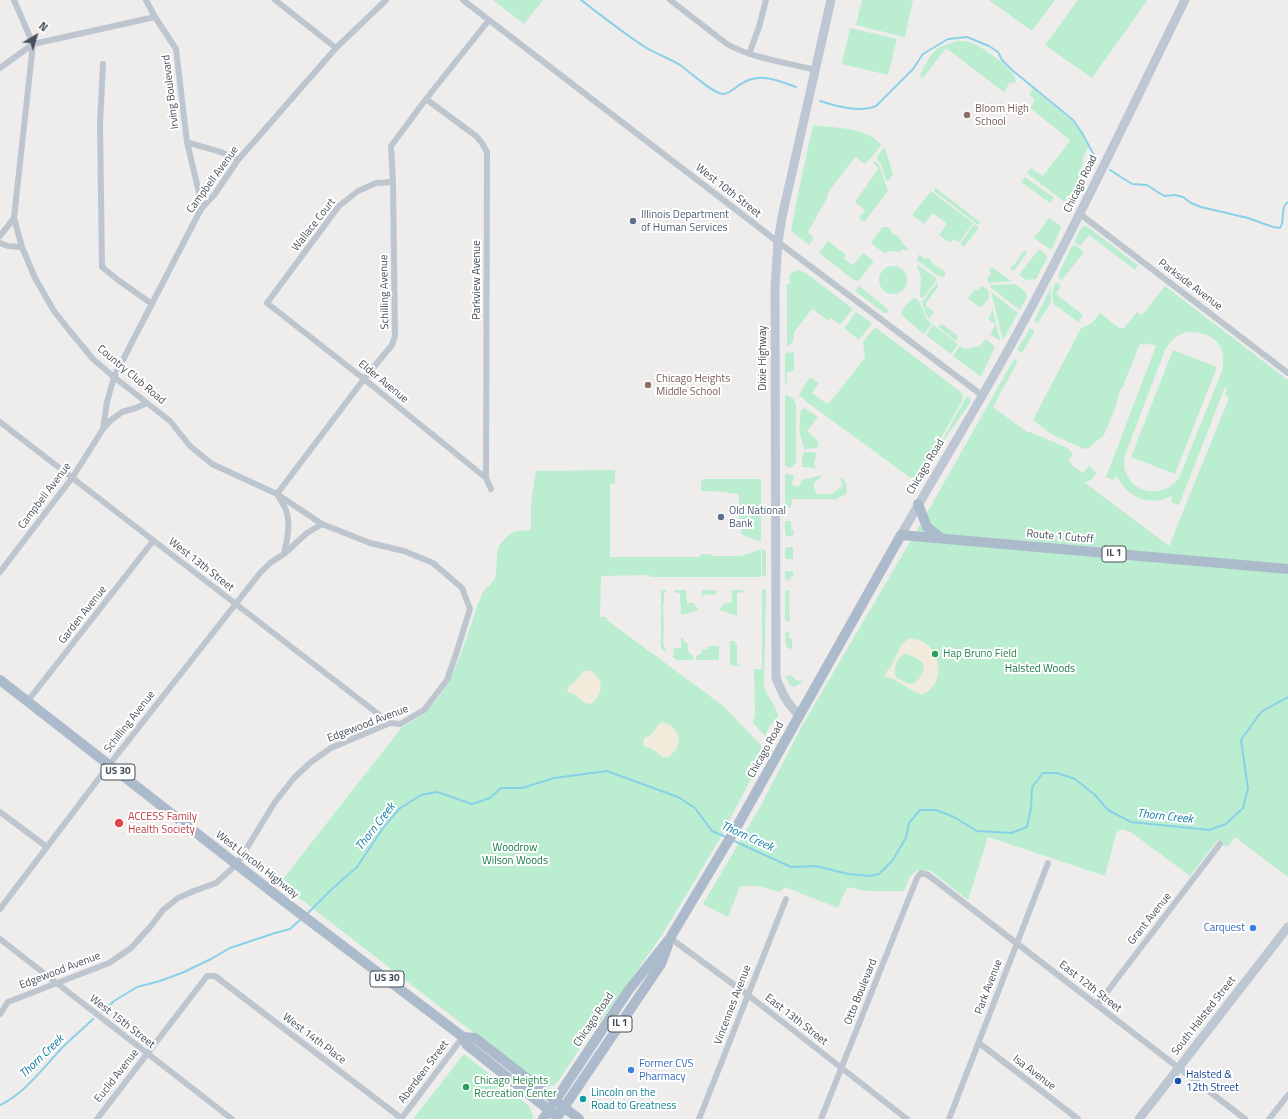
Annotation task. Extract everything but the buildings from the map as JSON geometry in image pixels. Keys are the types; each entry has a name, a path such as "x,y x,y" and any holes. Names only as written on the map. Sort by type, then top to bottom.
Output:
{"main road":[{"path":"918,504 927,527 941,538"},
{"name":"Chicago Road","path":"542,1119 628,991 670,938 736,828 901,534"},
{"name":"Route 1 Cutoff","path":"901,534 1288,569"},
{"name":"West Lincoln Highway","path":"0,680 310,921 463,1037 467,1045 549,1110"},
{"name":"Chicago Road","path":"558,1118 661,964 670,938"},
{"name":"West Lincoln Highway","path":"463,1037 475,1038 555,1100"},
{"name":"US 30","path":"555,1100 579,1119"},
{"name":"US 30","path":"549,1110 558,1118"}],"street":[{"name":"Country Club Road","path":"14,0 33,44 14,218 22,247 35,278 54,311 93,358 114,377 170,420 190,446 212,464 277,494 322,524 370,543 404,551 433,563 462,588"},
{"name":"Irving Boulevard","path":"146,0 155,17 176,49 187,142 200,197 201,209"},
{"path":"275,0 336,48"},
{"name":"Campbell Avenue","path":"103,429 107,402 114,377 201,209 214,195 238,160 336,48 386,0"},
{"name":"West 10th Street","path":"463,0 778,242 983,396"},
{"path":"670,0 727,44 749,54 815,70"},
{"path":"749,54 759,27 766,0"},
{"name":"Dixie Highway","path":"799,715 789,705 783,696 776,678 775,287 778,242 789,186 831,0"},
{"name":"Chicago Road","path":"901,534 983,396 1025,320 1080,214 1185,0"},
{"path":"0,68 33,44 155,17"},
{"name":"Schilling Avenue","path":"277,494 364,379 392,345 395,336 393,182 391,146 426,99 489,20"},
{"path":"103,64 100,124 102,267 152,304"},
{"name":"Parkview Avenue","path":"426,99 476,136 487,152 486,478 491,489"},
{"name":"Irving Boulevard","path":"187,142 199,147 230,155 238,160"},
{"name":"Wallace Court","path":"267,303 339,206 358,191 376,183 393,182"},
{"name":"Parkside Avenue","path":"1080,214 1288,373"},
{"path":"0,236 14,218"},
{"path":"0,243 8,246 22,247"},
{"name":"Elder Avenue","path":"267,303 486,478"},
{"name":"Campbell Avenue","path":"0,572 72,478 103,429 110,421 122,412 147,403"},
{"name":"West 13th Street","path":"0,422 390,723"},
{"path":"277,494 286,511 288,524 288,536 284,554"},
{"name":"Schilling Avenue","path":"0,908 109,765 260,573 307,533 322,524"},
{"name":"Garden Avenue","path":"28,702 153,541"},
{"name":"Edgewood Avenue","path":"0,1014 8,1002 109,963 131,948 163,910 172,902 194,890 216,883 237,864 275,802 294,778 311,762 331,748 390,723 400,724 424,710 447,680 456,654 470,609 462,588"},
{"path":"0,812 47,847"},
{"name":"Grant Avenue","path":"1097,1005 1220,844"},
{"name":"Park Avenue","path":"949,1119 1048,863"},
{"name":"East 12th Street","path":"921,873 928,875 1245,1119"},
{"name":"Otto Boulevard","path":"821,1119 917,878 921,873"},
{"name":"Vincennes Avenue","path":"699,1119 786,899"},
{"name":"South Halsted Street","path":"1139,1119 1288,927"},
{"name":"East 13th Street","path":"670,938 748,995 907,1119"},
{"name":"West 15th Street","path":"0,940 232,1119"},
{"name":"Euclid Avenue","path":"97,1119 207,976 215,976"},
{"name":"West 14th Place","path":"215,976 401,1119"},
{"name":"Aberdeen Street","path":"401,1119 463,1037"},
{"name":"Isa Avenue","path":"978,1043 1078,1119"},
{"path":"1269,1119 1288,1095"}],"green space":[{"path":"493,0 543,0 524,24"},
{"path":"862,0 913,0 905,37 856,25"},
{"path":"989,0 1055,0 1032,31"},
{"path":"1078,0 1147,1 1092,78 1045,45"},
{"path":"850,28 897,39 888,75 842,64"},
{"path":"957,41 970,42 989,53 1010,70 1016,81 1015,83 1010,82 1004,92 946,48 923,78 920,76 933,53 938,48"},
{"path":"1033,89 1072,121 1081,133 1088,147 1083,158 1082,170 1067,204 1027,173 1031,168 1043,176 1070,141 1030,108 1035,100 1029,94"},
{"path":"813,125 850,129 868,135 881,145 865,164 855,157 827,194 828,196 808,232 814,238 809,245 791,231"},
{"path":"884,147 893,175 888,181 886,180 881,164 877,159"},
{"path":"875,161 879,165 888,191 864,222 859,218 865,210 855,202 879,168 873,163"},
{"path":"1025,177 1054,198 1050,203 1021,182"},
{"path":"936,188 980,222 978,225 934,191"},
{"path":"931,191 973,223 959,242 954,239 950,243 939,235 947,224 933,213 924,224 912,215"},
{"path":"1049,218 1061,226 1052,249 1034,238"},
{"path":"974,224 979,228 964,247 960,244"},
{"path":"1086,226 1138,265 1135,270 1089,235 1080,246 1074,242 1082,227"},
{"path":"882,227 890,228 892,233 899,237 908,249 906,251 903,249 900,252 890,251 884,253 871,243"},
{"path":"828,241 846,255 844,259 853,265 863,253 874,261 859,280 855,281 819,253"},
{"path":"1075,245 1084,252 1062,280 1058,276 1059,273 1072,246"},
{"path":"1039,249 1047,256 1047,258 1036,279 1026,280 1019,275"},
{"path":"1024,250 1027,253 1014,271 1010,268 1014,265"},
{"path":"919,254 924,259 929,258 935,266 945,271 943,278 940,275 939,277 917,260"},
{"path":"917,264 937,279 923,298 920,297 921,278"},
{"path":"893,266 903,270 907,280 903,290 893,294 883,290 879,280 883,270"},
{"path":"992,267 1011,281 989,283 987,279 991,274 989,271"},
{"path":"797,270 806,273 853,309 840,325 831,318 829,321 812,309 794,332 793,342 787,347 787,284 790,284 790,274"},
{"path":"937,282 938,287 926,303 926,306 934,312 930,317 930,320 925,313 922,302"},
{"path":"1055,283 1058,283 1061,286 1056,294 1083,315 1078,322 1054,304 1052,294"},
{"path":"1015,284 1026,292 1027,297 1020,310 990,287 991,285"},
{"path":"1052,285 1050,294 1052,303 1051,302 1038,323 1034,321"},
{"path":"859,286 888,309 888,313 884,313 855,291"},
{"path":"981,286 988,290 989,298 980,308 968,298 975,289 978,291"},
{"name":"Halsted Woods","path":"1165,286 1288,380 1288,877 1235,837 1227,847 1217,841 1190,876 1132,833 1123,829 1118,831 1116,834 1105,876 988,837 968,900 931,871 918,870 910,876 904,891 867,891 847,887 838,908 785,887 780,892 758,886 740,886 728,917 703,904 760,807 802,726 928,511 1014,359 1017,363 993,407 1027,432 1068,448 1073,454 1068,460 1072,464 1071,465 1083,473 1089,466 1097,473 1091,480 1085,483 1169,546 1229,398 1225,395 1227,388 1225,387 1179,505 1171,502 1172,496 1155,501 1140,498 1126,490 1116,475 1114,480 1106,477 1156,346 1147,343 1146,345 1140,344 1123,386 1119,392 1116,406 1104,435 1088,448 1084,449 1051,434 1033,420 1081,328 1092,323 1100,313 1119,328 1124,328 1137,312 1142,315","holes":["1187,332 1196,332 1211,337 1216,341 1223,354 1222,371 1179,478 1170,486 1161,490 1151,491 1142,489 1133,484 1128,476 1124,467 1125,455 1165,350 1177,336"]},
{"path":"991,292 1018,313 1003,340"},
{"path":"914,298 917,299 926,318 932,324 924,334 901,315 906,305"},
{"path":"992,308 996,322 994,324 988,319"},
{"path":"856,312 872,323 860,339 845,329"},
{"path":"942,324 958,336 956,341 938,327"},
{"path":"996,324 1000,339 999,340 990,334"},
{"path":"933,325 958,344 951,354 926,335"},
{"path":"875,327 962,393 963,396 961,403 916,482 799,395 810,377 819,383 812,393 827,404 831,401 865,358 863,342"},
{"path":"1030,328 1035,331 1022,353 1017,350"},
{"path":"986,339 995,347 981,377 953,356 960,346 965,349 980,346"},
{"path":"1173,350 1217,367 1175,474 1131,457"},
{"path":"794,352 794,369 793,371 787,372 787,384 785,382 785,354"},
{"path":"786,395 793,398 796,405 796,462 791,468 785,465"},
{"path":"967,396 970,398 971,402 935,453"},
{"path":"805,408 818,417 807,431 819,442 817,448 804,449 800,433 800,425 801,410"},
{"path":"804,452 815,452 816,456 814,462 816,468 802,467"},
{"name":"Woodrow Wilson Woods","path":"615,470 615,483 610,484 610,557 700,557 701,554 709,554 713,556 742,556 761,549 761,577 650,577 649,575 601,576 600,617 606,617 607,620 722,705 764,748 765,752 718,842 662,935 620,995 580,1048 559,1080 553,1085 547,1086 541,1085 280,883 402,727 420,716 434,702 446,686 455,668 483,592 495,578 499,546 513,532 531,530 531,502 536,471"},
{"path":"786,474 793,475 794,477 791,484 798,487 802,480 823,475 814,483 814,488 817,494 832,494 843,486 840,477 843,478 846,484 847,493 835,500 792,499 791,508 786,507"},
{"path":"703,479 761,479 761,542 741,534 741,525 739,523 739,494 701,491 701,482"},
{"path":"791,521 791,530 794,530 793,536 786,536 785,534 785,522"},
{"path":"787,547 793,547 793,559 785,558 785,549"},
{"path":"762,549 766,551 766,575 762,577"},
{"path":"786,571 793,571 793,577 790,577 790,581 785,579"},
{"path":"762,588 766,590 764,686 778,717 770,726 765,736 753,723 755,712 754,669 762,669"},
{"path":"661,590 666,590 664,593 663,603 663,642 666,652 661,648"},
{"path":"674,590 686,590 687,603 693,603 699,610 681,614 680,593 674,592"},
{"path":"702,590 716,590 716,595 708,594 702,596"},
{"path":"732,590 743,590 743,592 737,593 737,616 719,610 725,603 731,603"},
{"path":"786,590 789,590 790,622 785,620"},
{"path":"790,632 789,638 792,639 792,650 786,646 785,633"},
{"path":"681,638 683,638 688,644 688,651 693,656 693,660 677,660 673,657 674,648 681,648"},
{"path":"730,641 735,641 735,644 737,644 737,663 739,666 730,665"},
{"path":"708,646 719,646 719,660 696,660 696,656 701,654 703,649 708,649"},
{"path":"791,675 796,680 803,680 800,684 796,685 796,687 791,686 786,679 786,676"},
{"path":"464,1054 529,1106 533,1119 413,1119"}],"sand":[{"path":"908,639 919,640 934,652 938,661 936,681 931,689 922,695 894,679 886,677 885,675 902,644","holes":["904,654 913,656 924,665 919,679 911,684 896,677 895,674 897,661"]},
{"path":"583,671 591,671 596,675 601,683 598,696 592,704 585,703 567,690 569,685 574,683"},
{"path":"663,722 670,725 674,729 679,738 673,754 667,758 663,757 651,748 645,747 643,743 644,738 650,736 660,723"}],"waterway":[{"path":"581,0 637,42 680,65 718,93 726,94 748,80 755,78 768,78 796,87"},
{"path":"820,101 855,109 876,106 913,69 923,54 948,39 967,37 989,46 998,52 1002,60 1012,70 1073,120 1095,157"},
{"path":"1110,170 1132,184 1147,185 1164,196 1175,195 1183,197 1191,203 1201,207 1248,218 1273,227 1280,228 1282,225 1283,211 1288,202"},
{"name":"Thorn Creek","path":"732,840 791,867 816,866 848,874 870,876 879,874 892,861 906,838 909,823 920,810 936,810 954,817 977,831 1011,833 1027,827 1031,808 1032,787 1043,773 1057,773 1075,779 1095,795 1108,810 1131,822 1209,830 1226,824 1243,808 1248,788 1241,740 1261,712 1288,697"},
{"name":"Thorn Creek","path":"306,915 357,867 383,828 399,809 421,795 437,792 472,804 490,798 501,788 522,788 554,778 607,771 678,797 695,808 712,831 726,837"},
{"name":"Thorn Creek","path":"102,1012 114,1001 137,987 160,981 184,972 230,948 290,929 301,919"},
{"name":"Thorn Creek","path":"0,1105 9,1100 25,1087 41,1072 65,1045 93,1019"}],"place":[{"name":"Bloom High School","path":"967,115"},
{"name":"Illinois Department of Human Services","path":"633,221"},
{"name":"Chicago Heights Middle School","path":"648,385"},
{"name":"Old National Bank","path":"721,517"},
{"name":"Hap Bruno Field","path":"935,654"},
{"name":"ACCESS Family Health Society","path":"119,823"},
{"name":"Carquest","path":"1253,928"},
{"name":"Former CVS Pharmacy","path":"631,1070"},
{"name":"Halsted & 12th Street","path":"1178,1081"},
{"name":"Chicago Heights Recreation Center","path":"466,1087"},
{"name":"Lincoln on the Road to Greatness","path":"583,1099"}]}
